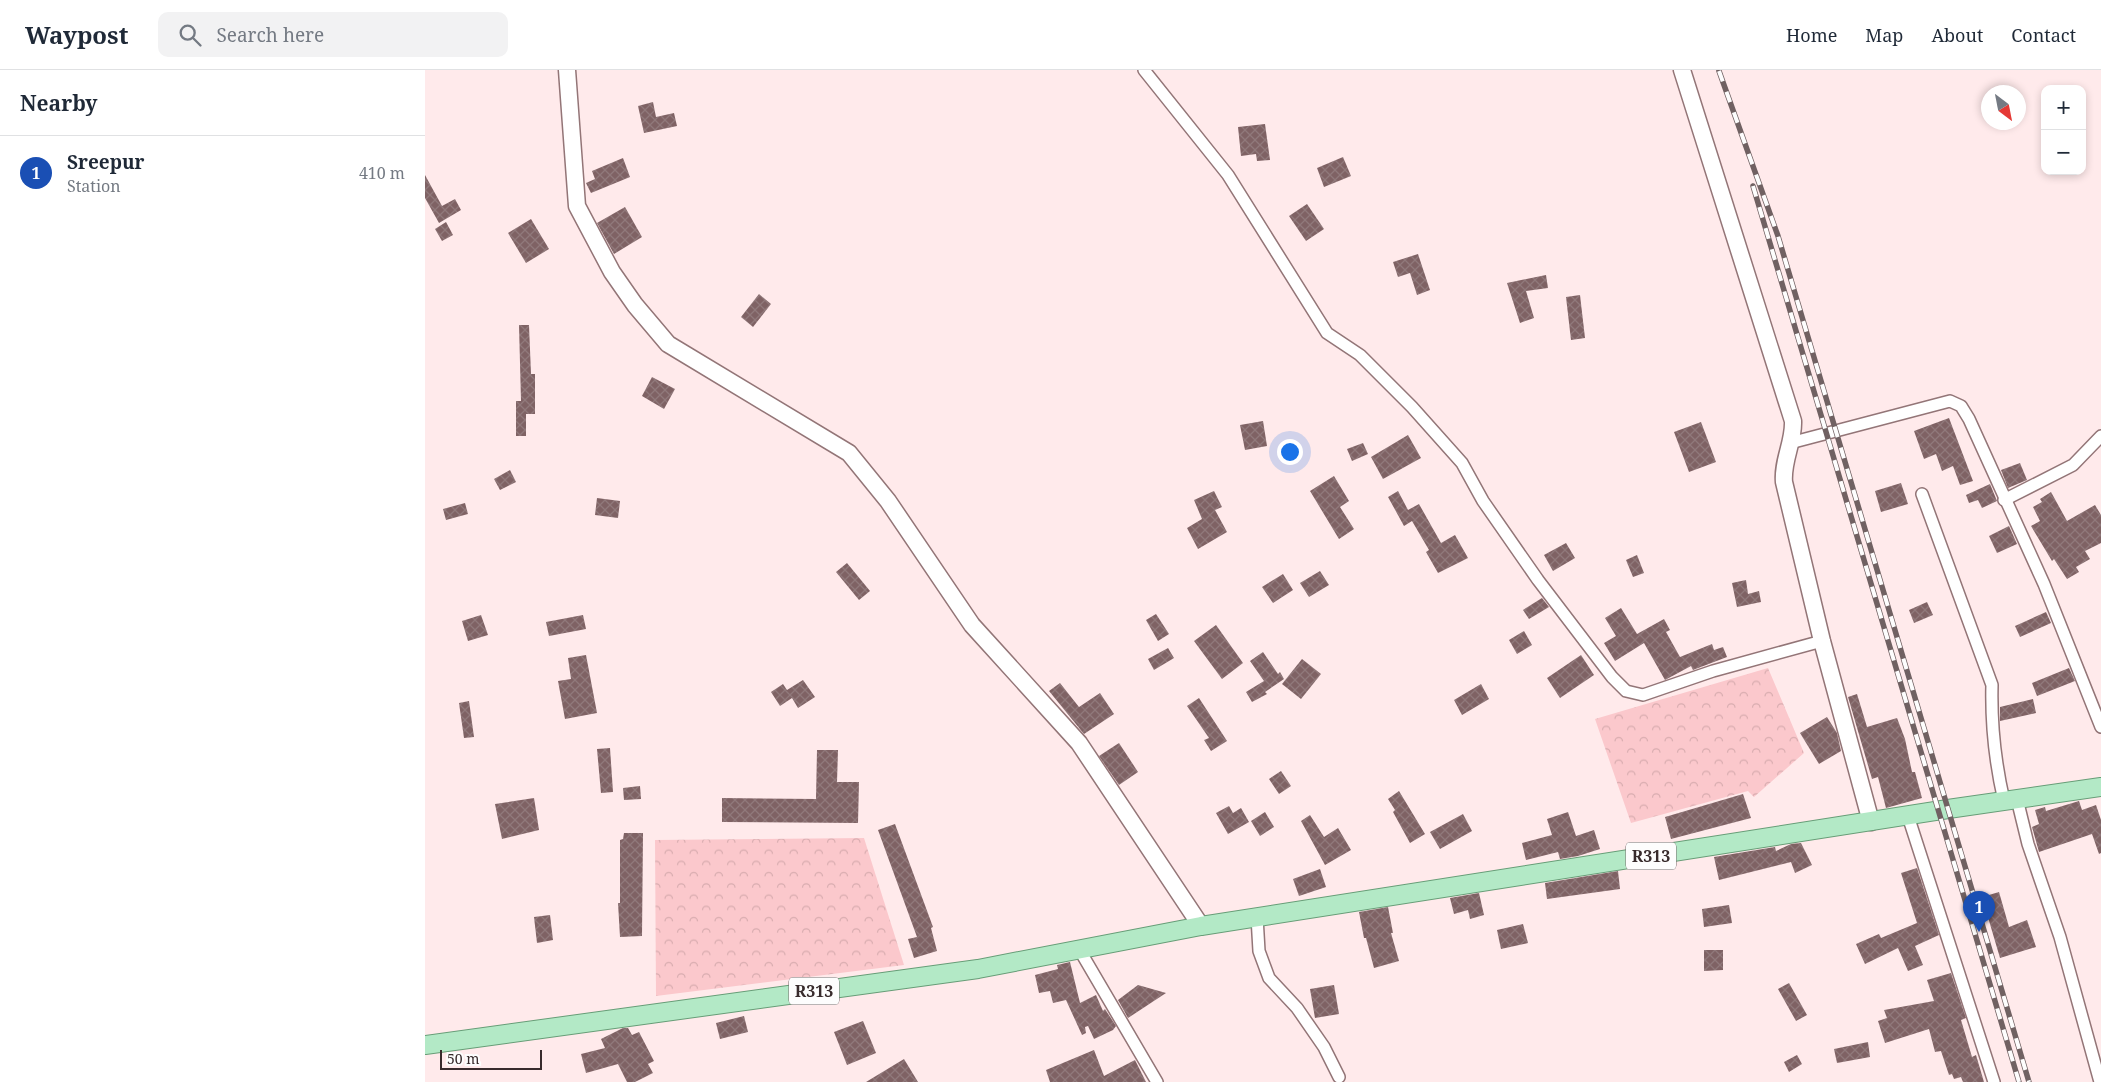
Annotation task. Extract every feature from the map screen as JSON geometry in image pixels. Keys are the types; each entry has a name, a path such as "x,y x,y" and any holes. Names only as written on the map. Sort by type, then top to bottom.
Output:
{"main road":[{"name":"R313","path":"425,1045 978,969 1201,926 2101,787"}],"street":[{"path":"567,70 577,206 612,272 635,306 668,344 849,453 888,501 972,625 1079,743 1201,926"},
{"path":"1144,70 1228,175 1327,333 1360,355 1412,407 1462,463 1483,501 1538,580 1612,677 1626,691 1643,695 1713,671 1822,641"},
{"path":"1682,70 1793,421 1784,469 1784,482 1822,641 1871,822"},
{"path":"1790,443 1950,402 1961,406 1969,419 2004,500 2044,584 2101,726"},
{"path":"2004,500 2073,465 2101,436"},
{"path":"1922,494 1992,685 1991,716 1997,768 2028,844 2060,937 2100,1082"},
{"path":"1908,816 1994,1082"},
{"path":"1257,917 1259,951 1269,978 1297,1008 1324,1047 1339,1078"},
{"path":"1079,949 1157,1082"}],"green space":[{"path":"1768,668 1804,753 1754,797 1748,791 1631,823 1595,719"},
{"path":"864,838 904,965 656,996 655,840"}],"building":[{"path":"653,102 656,117 674,113 677,126 644,133 638,106"},
{"path":"1265,124 1270,160 1257,161 1256,154 1241,156 1238,127"},
{"path":"1343,157 1351,176 1324,187 1317,168"},
{"path":"623,158 630,177 591,193 586,183 595,179 592,171"},
{"path":"425,175 442,206 455,199 461,210 439,223 425,198"},
{"path":"1307,204 1324,229 1306,241 1289,216"},
{"path":"625,207 642,237 614,254 597,223"},
{"path":"531,219 549,249 526,263 508,233"},
{"path":"446,222 453,235 442,241 435,229"},
{"path":"1418,254 1430,290 1417,295 1410,273 1398,277 1393,262"},
{"path":"1546,275 1548,288 1526,291 1534,318 1520,323 1507,283"},
{"path":"759,294 771,304 753,327 741,317"},
{"path":"1580,295 1585,338 1571,340 1566,297"},
{"path":"519,325 529,325 531,374 535,374 535,414 526,414 526,436 516,436 516,401 521,401"},
{"path":"652,377 675,389 664,409 642,396"},
{"path":"1949,418 1973,481 1960,485 1953,466 1942,471 1936,454 1924,459 1914,431"},
{"path":"1263,421 1267,446 1245,450 1240,425"},
{"path":"1701,422 1716,462 1689,472 1674,432"},
{"path":"1408,435 1421,458 1383,479 1371,457"},
{"path":"1363,443 1368,454 1352,461 1347,449"},
{"path":"2020,463 2027,480 2008,488 2001,470"},
{"path":"510,470 516,482 500,490 494,479"},
{"path":"1334,476 1349,501 1340,507 1354,529 1339,539 1310,491"},
{"path":"1901,483 1908,504 1881,512 1875,491"},
{"path":"1990,484 1997,501 1982,508 1978,500 1969,503 1966,495"},
{"path":"1214,491 1222,507 1215,510 1227,532 1198,549 1187,528 1202,519 1194,500"},
{"path":"1398,491 1408,510 1419,504 1441,543 1455,535 1468,558 1438,573 1426,552 1429,550 1412,521 1404,526 1388,497"},
{"path":"2051,492 2067,521 2095,505 2101,515 2101,543 2085,551 2090,559 2076,567 2079,572 2067,579 2054,559 2052,561 2031,526 2040,521 2033,507 2042,502 2040,499"},
{"path":"597,498 620,501 618,518 595,515"},
{"path":"465,503 468,514 446,520 443,509"},
{"path":"2009,526 2017,544 1997,553 1989,536"},
{"path":"1566,543 1575,558 1553,571 1544,555"},
{"path":"1637,555 1644,573 1633,577 1626,560"},
{"path":"847,563 870,591 859,600 836,572"},
{"path":"1320,571 1329,585 1309,597 1300,583"},
{"path":"1283,574 1293,590 1273,603 1262,587"},
{"path":"1746,580 1748,594 1759,591 1761,602 1737,607 1732,583"},
{"path":"1542,598 1549,607 1529,619 1523,610"},
{"path":"1927,602 1933,615 1914,623 1909,610"},
{"path":"1621,608 1637,634 1664,619 1670,630 1666,632 1680,657 1712,644 1714,650 1723,647 1727,657 1693,670 1691,666 1665,680 1644,643 1615,661 1604,643 1616,636 1605,618"},
{"path":"2046,612 2051,623 2020,637 2015,626"},
{"path":"1156,614 1169,634 1158,641 1146,620"},
{"path":"481,615 488,635 468,641 462,621"},
{"path":"583,615 586,629 549,636 546,622"},
{"path":"1216,625 1243,663 1222,679 1194,641"},
{"path":"1524,631 1532,645 1517,654 1509,640"},
{"path":"1168,648 1174,658 1154,670 1148,659"},
{"path":"1263,652 1278,674 1280,672 1284,679 1265,692 1267,694 1252,702 1246,692 1264,681 1250,661"},
{"path":"586,655 597,713 565,719 558,681 571,679 568,658"},
{"path":"1581,655 1594,675 1560,698 1547,678"},
{"path":"1302,659 1321,674 1301,699 1282,684"},
{"path":"2069,668 2075,681 2037,696 2032,683"},
{"path":"803,680 815,697 798,708 792,698 780,706 771,692 783,684 787,690"},
{"path":"1060,683 1079,707 1100,693 1114,714 1084,734 1049,691"},
{"path":"1481,684 1489,699 1462,715 1454,700"},
{"path":"1857,694 1867,727 1897,718 1905,739 1912,772 1915,772 1922,798 1886,808 1878,777 1872,779 1848,697"},
{"path":"1199,698 1227,741 1211,751 1204,740 1209,738 1187,706"},
{"path":"2033,699 2036,713 2000,721 2000,707"},
{"path":"469,701 474,737 464,738 459,703"},
{"path":"1827,717 1837,733 1841,751 1819,764 1800,733"},
{"path":"1119,743 1138,772 1119,785 1099,756"},
{"path":"610,748 613,792 601,793 597,749"},
{"path":"817,750 838,750 837,782 859,782 858,823 722,822 722,798 816,799"},
{"path":"1281,771 1291,786 1279,794 1269,779"},
{"path":"640,786 641,799 624,800 623,788"},
{"path":"1399,791 1425,834 1410,843 1388,799"},
{"path":"1743,794 1751,818 1671,839 1665,817"},
{"path":"534,798 539,830 502,839 495,804"},
{"path":"2079,801 2082,810 2096,805 2101,820 2101,853 2099,854 2092,834 2039,852 2032,827 2039,824 2035,810 2045,807 2046,811"},
{"path":"1229,806 1233,813 1241,808 1249,822 1228,834 1216,813"},
{"path":"1265,812 1274,827 1260,836 1251,821"},
{"path":"1568,812 1576,836 1594,830 1600,849 1560,859 1558,852 1526,860 1522,843 1552,835 1547,819"},
{"path":"1463,814 1472,831 1440,849 1430,832"},
{"path":"1310,815 1324,837 1338,828 1351,850 1325,865 1301,821"},
{"path":"895,824 933,927 931,928 937,951 914,958 908,939 917,937 878,830"},
{"path":"624,833 643,833 642,936 620,937 618,903 620,903 620,840 623,839"},
{"path":"1801,843 1812,865 1795,873 1791,862 1719,880 1714,857 1775,847 1776,851 1791,844"},
{"path":"1917,868 1939,935 1915,946 1923,965 1908,971 1898,948 1865,964 1856,944 1879,934 1881,938 1917,923 1901,873"},
{"path":"1320,869 1326,887 1299,896 1293,879"},
{"path":"1618,871 1620,889 1547,899 1545,883"},
{"path":"1999,892 2009,927 2027,920 2036,947 2000,958 1982,897"},
{"path":"1479,893 1484,915 1470,919 1468,910 1454,914 1450,898"},
{"path":"1729,905 1732,923 1704,927 1702,909"},
{"path":"1388,907 1393,933 1391,933 1399,961 1374,968 1366,938 1364,938 1359,912"},
{"path":"550,915 553,940 537,943 534,917"},
{"path":"1523,924 1528,943 1501,949 1497,930"},
{"path":"1704,950 1723,950 1723,970 1704,971"},
{"path":"1070,962 1080,1003 1096,995 1103,1011 1105,1009 1116,1026 1113,1030 1094,1039 1088,1026 1085,1027 1086,1033 1082,1035 1066,1000 1053,1003 1050,991 1039,993 1035,975 1058,969 1057,965"},
{"path":"1951,973 1966,1018 1961,1020 1972,1057 1976,1055 1984,1082 1963,1082 1961,1077 1954,1079 1952,1074 1949,1075 1941,1051 1935,1052 1929,1029 1885,1043 1878,1021 1887,1018 1884,1010 1934,1001 1927,980"},
{"path":"1789,983 1807,1015 1796,1021 1778,989"},
{"path":"1138,985 1166,993 1128,1018 1118,1000"},
{"path":"1334,985 1339,1014 1315,1018 1310,989"},
{"path":"744,1016 748,1032 720,1039 716,1023"},
{"path":"863,1021 876,1053 847,1065 834,1032"},
{"path":"623,1028 628,1028 632,1035 639,1032 654,1061 648,1064 653,1073 635,1082 627,1082 618,1064 586,1073 581,1054 605,1048 601,1039"},
{"path":"1868,1042 1870,1057 1837,1063 1834,1049"},
{"path":"1094,1050 1104,1076 1135,1060 1146,1082 1050,1082 1046,1070"},
{"path":"1797,1055 1802,1064 1789,1072 1784,1062"},
{"path":"904,1059 918,1082 866,1082"}],"railway":[{"path":"1719,71 1778,236 2029,1082"},
{"path":"1753,186 2019,1082"}],"place":[{"name":"Sreepur","path":"1979,932"}]}
